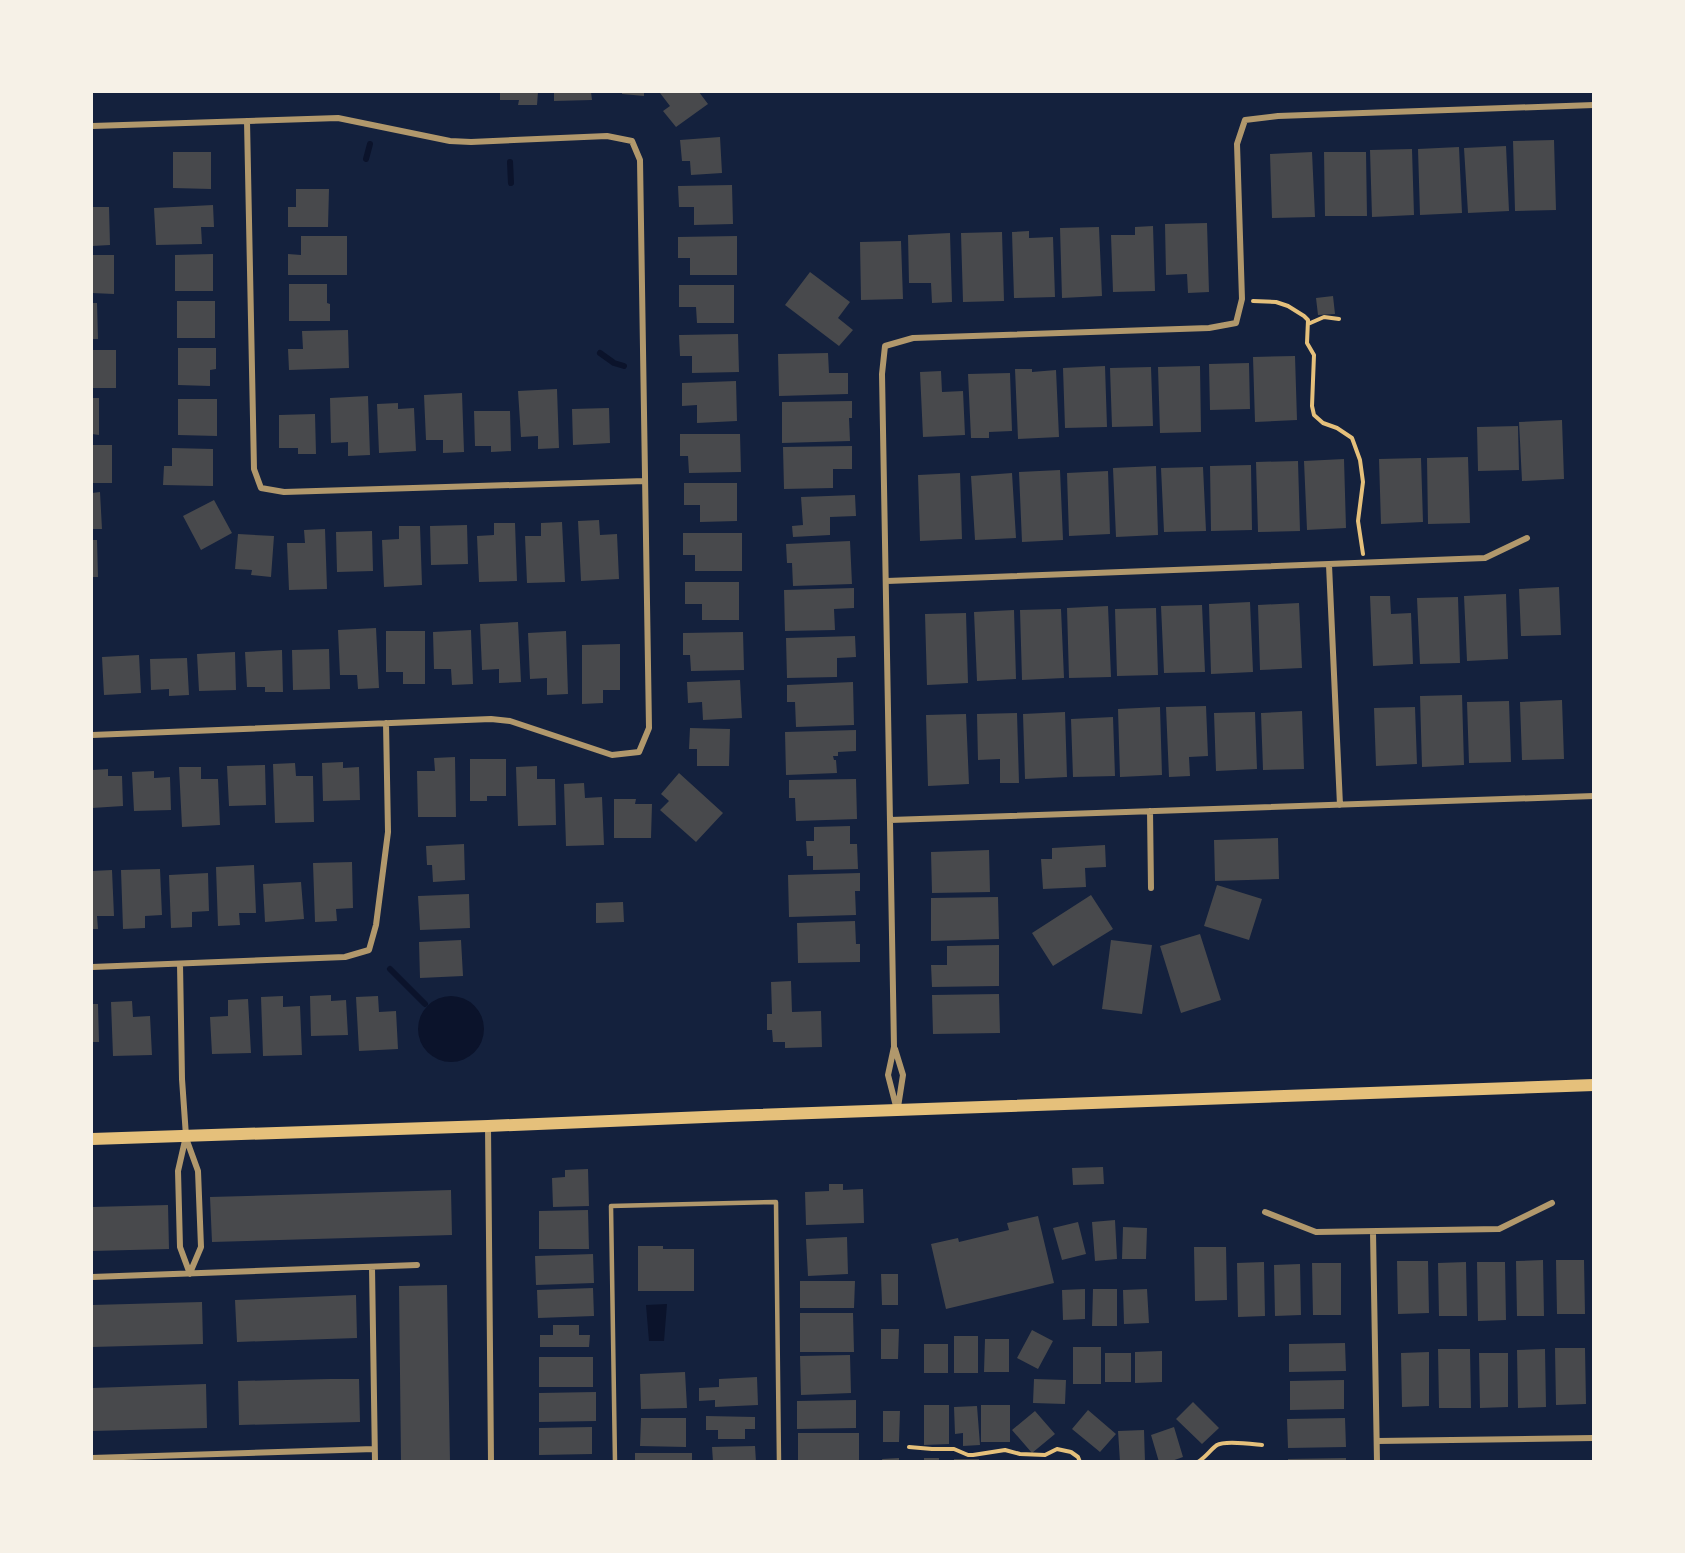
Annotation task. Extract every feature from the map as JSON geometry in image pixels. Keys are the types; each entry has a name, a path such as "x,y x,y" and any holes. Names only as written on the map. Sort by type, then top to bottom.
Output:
{"main road":[{"path":"92,1139 1593,1085"}],"street":[{"path":"898,1110 888,1075 894,1047 882,374 885,346 913,338 1209,328 1236,323 1242,299 1237,144 1245,120 1278,116 1593,105"},
{"path":"92,126 338,118 450,141 607,136 632,141 640,160 640,274 649,728 639,752 612,755 510,721 491,719 92,735"},
{"path":"247,121 254,469 261,488 284,492 645,481"},
{"path":"887,581 1485,558 1527,538"},
{"path":"1329,565 1340,805"},
{"path":"92,967 345,957 369,951 376,925 388,832 386,723"},
{"path":"890,820 1593,796"},
{"path":"1150,811 1151,888"},
{"path":"180,963 186,1136 178,1171 180,1247 190,1274"},
{"path":"894,1047 903,1075 898,1110"},
{"path":"488,1126 491,1461"},
{"path":"186,1136 198,1171 201,1246 190,1274"},
{"path":"1265,1212 1316,1232 1499,1229 1552,1203"},
{"path":"1373,1232 1377,1461"},
{"path":"92,1277 417,1265"},
{"path":"372,1267 375,1461"},
{"path":"1377,1441 1593,1438"},
{"path":"92,1458 193,1458 375,1449"}],"lane":[{"path":"615,1461 611,1206 776,1202 779,1461"}],"path":[{"path":"1242,299 1276,302 1288,306 1304,316 1308,324 1307,343 1314,355 1312,406 1314,415 1323,423 1337,428 1352,438 1360,460 1364,482 1358,521 1364,563"},
{"path":"1308,324 1324,317 1339,319"},
{"path":"1198,1461 1217,1445 1224,1443 1262,1445"},
{"path":"909,1447 954,1449 973,1455 1005,1450 1020,1454 1045,1455 1057,1449 1071,1452 1080,1461"}],"water":[{"path":"451,996 464,998 479,1011 484,1029 482,1042 469,1057 451,1062 438,1060 423,1047 418,1029 420,1016 433,1001"},
{"path":"667,1304 664,1341 649,1341 646,1305"}],"building":[{"path":"500,92 538,92 537,105 518,105 519,100 500,100"},
{"path":"554,92 591,92 592,100 554,101"},
{"path":"622,92 644,92 644,96 622,94"},
{"path":"699,92 708,104 676,127 663,111 670,106 660,93"},
{"path":"720,137 722,173 691,175 690,161 682,161 680,140"},
{"path":"1554,140 1556,210 1515,211 1513,141"},
{"path":"1506,146 1509,211 1468,213 1464,148"},
{"path":"1459,147 1462,213 1420,215 1418,149"},
{"path":"1412,149 1414,215 1372,217 1370,150"},
{"path":"173,152 211,152 211,189 173,188"},
{"path":"1312,152 1315,217 1272,218 1270,154"},
{"path":"1324,152 1366,152 1367,216 1325,216"},
{"path":"732,185 733,224 694,225 694,207 679,207 678,186"},
{"path":"296,189 329,189 328,227 288,227 288,207 296,207"},
{"path":"213,205 214,227 201,227 202,244 156,245 154,208"},
{"path":"92,207 109,207 110,245 92,246"},
{"path":"1207,223 1209,292 1188,293 1187,274 1166,275 1165,224"},
{"path":"1153,226 1155,291 1113,292 1111,235 1135,235 1135,227"},
{"path":"1099,227 1102,296 1062,298 1060,228"},
{"path":"1029,231 1029,238 1053,237 1055,297 1014,298 1012,232"},
{"path":"1002,232 1004,301 963,302 961,233"},
{"path":"950,233 952,302 932,303 931,283 909,283 908,235"},
{"path":"301,236 347,236 347,275 288,275 288,254 301,255"},
{"path":"737,236 737,275 690,275 690,258 678,258 678,237"},
{"path":"901,241 903,299 861,300 860,242"},
{"path":"213,254 213,291 175,291 175,255"},
{"path":"92,255 114,255 114,294 92,293"},
{"path":"810,272 850,302 838,318 853,330 839,346 785,305"},
{"path":"289,284 327,284 330,321 289,321"},
{"path":"679,285 734,285 734,323 697,323 696,307 679,307"},
{"path":"1333,296 1335,314 1318,315 1316,298"},
{"path":"177,301 215,301 215,338 177,338"},
{"path":"92,303 97,303 98,339 92,339"},
{"path":"348,330 349,368 289,370 288,349 303,349 302,331"},
{"path":"738,334 739,372 692,373 692,356 680,356 679,335"},
{"path":"178,348 216,348 216,369 210,370 210,386 178,385"},
{"path":"92,350 116,350 116,388 92,388"},
{"path":"828,353 829,373 848,373 848,394 779,396 778,354"},
{"path":"1295,356 1297,420 1255,422 1253,357"},
{"path":"1249,363 1250,409 1210,410 1209,364"},
{"path":"1105,366 1107,427 1065,428 1063,368"},
{"path":"1200,366 1201,432 1160,433 1158,367"},
{"path":"1151,367 1153,426 1112,427 1110,368"},
{"path":"1015,369 1032,369 1032,372 1056,370 1059,437 1018,439"},
{"path":"941,371 942,392 963,391 965,435 923,437 920,372"},
{"path":"1010,373 1012,431 989,432 989,438 971,438 968,374"},
{"path":"736,381 737,421 697,423 697,405 682,406 682,383"},
{"path":"557,389 559,448 538,449 538,436 521,437 518,391"},
{"path":"462,393 464,452 443,453 443,440 426,440 424,395"},
{"path":"368,396 370,455 348,456 348,442 331,443 330,398"},
{"path":"92,398 99,398 99,435 92,434"},
{"path":"178,399 217,399 217,436 178,435"},
{"path":"852,401 852,418 849,418 850,441 782,443 782,402"},
{"path":"398,403 398,409 414,408 416,451 379,453 377,404"},
{"path":"609,408 610,443 573,445 572,409"},
{"path":"474,411 510,411 511,451 491,452 491,446 475,446"},
{"path":"315,414 316,454 298,454 298,448 279,448 279,415"},
{"path":"1562,420 1564,479 1522,481 1519,422"},
{"path":"1518,426 1519,470 1478,471 1477,427"},
{"path":"680,434 740,434 741,472 689,473 688,456 680,456"},
{"path":"92,445 112,445 112,483 92,483"},
{"path":"852,446 852,469 833,469 833,488 784,489 783,447"},
{"path":"172,448 213,449 213,486 163,485 164,466 172,466"},
{"path":"1468,457 1470,523 1428,524 1427,458"},
{"path":"1421,458 1423,522 1381,524 1379,459"},
{"path":"1344,459 1346,528 1307,530 1304,461"},
{"path":"1298,461 1300,531 1258,532 1256,462"},
{"path":"1251,465 1252,530 1211,531 1210,466"},
{"path":"1156,466 1158,535 1116,537 1113,468"},
{"path":"1203,467 1206,531 1164,532 1161,468"},
{"path":"1060,470 1063,540 1022,542 1019,472"},
{"path":"1108,471 1110,534 1069,536 1067,473"},
{"path":"960,473 962,539 920,541 918,475"},
{"path":"1012,473 1016,538 975,540 971,476"},
{"path":"684,483 737,483 737,521 700,522 700,505 684,505"},
{"path":"100,492 102,529 92,529 92,493"},
{"path":"855,495 856,516 830,517 830,535 793,537 792,526 803,525 801,497"},
{"path":"214,500 232,533 201,550 183,516"},
{"path":"599,520 600,535 617,534 619,579 581,581 578,521"},
{"path":"562,522 565,582 527,583 525,536 541,536 541,523"},
{"path":"494,523 515,523 517,581 479,582 477,536 494,535"},
{"path":"467,525 468,564 431,565 430,526"},
{"path":"399,526 420,526 422,585 384,587 382,540 399,539"},
{"path":"325,529 327,589 289,590 287,543 305,543 304,530"},
{"path":"372,531 373,571 337,572 336,532"},
{"path":"683,533 742,533 742,571 695,571 695,555 683,555"},
{"path":"238,534 274,536 271,577 251,575 252,570 235,569"},
{"path":"92,540 97,540 98,577 92,577"},
{"path":"850,541 852,584 793,586 792,563 787,563 786,544"},
{"path":"685,582 739,582 739,620 702,620 702,604 685,604"},
{"path":"1559,587 1561,635 1521,636 1519,589"},
{"path":"854,588 854,608 834,609 835,630 785,631 784,590"},
{"path":"1506,594 1508,659 1467,661 1464,596"},
{"path":"1370,596 1390,596 1391,614 1411,613 1413,664 1373,666"},
{"path":"1458,597 1460,663 1420,664 1417,598"},
{"path":"1250,602 1253,672 1211,674 1209,604"},
{"path":"1299,603 1302,668 1260,670 1258,605"},
{"path":"1202,605 1205,672 1164,673 1161,606"},
{"path":"1108,606 1111,677 1069,678 1067,608"},
{"path":"1156,608 1158,675 1117,676 1115,609"},
{"path":"1061,609 1064,678 1022,680 1020,610"},
{"path":"1014,610 1016,679 977,681 974,612"},
{"path":"966,613 968,683 927,685 925,614"},
{"path":"518,622 521,682 499,683 499,669 482,670 480,624"},
{"path":"376,628 379,688 358,689 357,675 340,675 338,630"},
{"path":"471,630 473,684 452,685 451,669 434,669 433,632"},
{"path":"386,631 425,631 425,684 403,684 403,672 386,672"},
{"path":"566,631 568,694 547,695 547,678 530,679 528,633"},
{"path":"743,632 744,670 691,671 690,655 683,655 683,633"},
{"path":"855,636 856,657 837,658 837,677 787,678 786,638"},
{"path":"620,644 620,690 603,690 603,703 582,704 582,645"},
{"path":"329,649 330,689 293,690 292,650"},
{"path":"282,650 283,692 265,692 265,687 247,687 245,652"},
{"path":"235,652 236,690 199,691 197,654"},
{"path":"139,655 141,693 104,695 102,657"},
{"path":"187,658 189,695 169,696 169,689 151,690 150,659"},
{"path":"740,680 742,718 703,720 702,702 688,703 687,682"},
{"path":"853,682 854,725 796,727 795,702 787,702 787,685"},
{"path":"1462,695 1464,765 1422,767 1420,696"},
{"path":"1562,700 1564,759 1522,760 1520,702"},
{"path":"1509,701 1511,762 1469,763 1467,702"},
{"path":"1206,706 1208,756 1189,757 1190,776 1169,777 1166,707"},
{"path":"1160,707 1162,775 1120,777 1118,709"},
{"path":"1415,707 1417,764 1376,766 1374,708"},
{"path":"1302,711 1304,769 1263,770 1261,713"},
{"path":"1065,712 1067,777 1025,779 1023,714"},
{"path":"1255,712 1257,769 1216,771 1214,713"},
{"path":"1017,713 1019,783 1000,783 1000,759 978,760 977,714"},
{"path":"966,714 969,784 928,786 926,715"},
{"path":"1113,717 1115,776 1073,777 1071,719"},
{"path":"690,728 730,729 729,766 697,766 697,749 689,749"},
{"path":"856,730 856,751 838,752 838,756 833,756 836,760 837,773 786,775 785,732"},
{"path":"455,757 456,817 418,817 417,771 435,771 434,758"},
{"path":"470,759 506,759 506,796 487,796 487,801 470,801"},
{"path":"343,762 343,768 359,767 360,800 323,801 322,763"},
{"path":"295,763 296,776 313,776 314,822 275,823 273,764"},
{"path":"265,765 266,805 229,806 227,766"},
{"path":"537,766 537,779 555,779 556,825 518,826 516,767"},
{"path":"179,767 201,767 201,779 218,779 220,825 182,827"},
{"path":"108,769 108,776 122,776 123,806 92,808 92,770"},
{"path":"154,771 154,778 170,777 171,810 134,811 132,772"},
{"path":"679,773 723,813 696,842 660,810 669,801 661,794"},
{"path":"856,779 857,819 796,821 795,798 789,798 789,780"},
{"path":"584,783 585,798 602,797 604,845 566,846 564,784"},
{"path":"614,799 636,799 635,804 652,804 651,838 614,838"},
{"path":"850,826 850,844 857,844 858,869 813,870 813,856 807,856 806,841 814,841 814,827"},
{"path":"1278,838 1279,879 1215,881 1214,840"},
{"path":"464,844 465,880 433,882 432,865 427,865 426,846"},
{"path":"1105,845 1106,867 1085,868 1086,887 1043,889 1041,859 1052,859 1052,848"},
{"path":"989,850 990,892 932,893 931,852"},
{"path":"352,862 353,908 336,909 337,921 315,922 313,863"},
{"path":"254,865 256,913 239,913 240,925 218,926 216,867"},
{"path":"160,869 162,915 145,916 145,928 123,929 121,870"},
{"path":"112,870 114,916 97,916 98,929 92,929 92,871"},
{"path":"208,873 209,911 192,912 192,927 171,928 169,875"},
{"path":"860,873 860,891 855,891 856,915 789,917 788,875"},
{"path":"301,882 304,919 265,922 263,884"},
{"path":"1217,885 1262,899 1249,940 1204,926"},
{"path":"469,894 470,928 420,930 418,896"},
{"path":"1091,895 1113,929 1053,966 1032,933"},
{"path":"998,897 999,939 931,941 931,898"},
{"path":"623,902 624,922 596,923 596,903"},
{"path":"855,921 856,944 860,944 860,962 798,963 797,923"},
{"path":"1200,934 1221,1000 1181,1013 1160,946"},
{"path":"461,940 463,976 420,978 419,942"},
{"path":"1111,940 1152,945 1142,1014 1102,1009"},
{"path":"999,945 999,986 932,987 931,965 947,965 947,946"},
{"path":"791,981 792,1012 821,1011 822,1047 785,1048 785,1042 773,1042 772,1030 767,1030 767,1014 772,1014 771,982"},
{"path":"999,994 1000,1033 933,1034 932,995"},
{"path":"331,995 331,1001 346,1000 348,1035 311,1036 310,996"},
{"path":"283,996 283,1007 300,1006 302,1055 263,1056 261,997"},
{"path":"378,996 379,1012 396,1011 398,1049 359,1051 356,997"},
{"path":"248,999 251,1053 212,1054 210,1017 228,1016 228,1000"},
{"path":"132,1001 133,1017 150,1016 152,1055 113,1056 111,1002"},
{"path":"92,1004 98,1004 99,1042 92,1042"},
{"path":"1103,1167 1104,1184 1073,1185 1072,1168"},
{"path":"588,1169 589,1206 553,1207 552,1178 565,1177 565,1170"},
{"path":"829,1184 843,1184 843,1190 863,1189 864,1223 806,1225 805,1192 829,1191"},
{"path":"451,1190 452,1235 212,1242 210,1197"},
{"path":"168,1205 169,1249 92,1251 92,1207"},
{"path":"588,1210 589,1249 539,1249 539,1211"},
{"path":"1038,1216 1054,1283 946,1309 931,1244 958,1238 959,1242 1009,1230 1007,1223"},
{"path":"1115,1220 1117,1259 1095,1261 1092,1222"},
{"path":"1078,1222 1086,1254 1062,1260 1053,1228"},
{"path":"1123,1227 1147,1228 1146,1259 1122,1259"},
{"path":"847,1237 848,1274 808,1276 806,1239"},
{"path":"638,1246 694,1249 694,1291 638,1291"},
{"path":"1194,1247 1226,1247 1227,1300 1195,1301"},
{"path":"593,1254 594,1283 536,1285 535,1256"},
{"path":"1543,1260 1544,1316 1517,1316 1516,1261"},
{"path":"1556,1260 1584,1260 1585,1314 1557,1314"},
{"path":"1397,1261 1428,1261 1429,1313 1398,1314"},
{"path":"1264,1262 1265,1316 1238,1317 1237,1263"},
{"path":"1466,1262 1467,1316 1439,1316 1438,1263"},
{"path":"1477,1262 1505,1262 1506,1320 1478,1321"},
{"path":"1312,1263 1341,1263 1341,1315 1313,1315"},
{"path":"1300,1264 1301,1315 1275,1316 1274,1265"},
{"path":"881,1274 898,1274 898,1305 882,1305"},
{"path":"800,1281 855,1281 854,1308 800,1308"},
{"path":"447,1285 450,1462 401,1462 399,1286"},
{"path":"593,1288 594,1316 538,1318 537,1290"},
{"path":"1085,1289 1085,1319 1063,1320 1062,1290"},
{"path":"1093,1289 1117,1289 1117,1326 1092,1326"},
{"path":"1147,1289 1149,1323 1124,1324 1123,1290"},
{"path":"356,1295 357,1338 237,1342 235,1300"},
{"path":"202,1302 203,1344 92,1347 92,1305"},
{"path":"800,1313 853,1313 854,1352 800,1352"},
{"path":"553,1325 579,1325 579,1335 590,1335 589,1347 540,1347 540,1335 553,1335"},
{"path":"881,1329 899,1329 898,1359 881,1359"},
{"path":"1032,1330 1053,1341 1038,1369 1017,1358"},
{"path":"954,1336 978,1336 978,1373 954,1373"},
{"path":"985,1339 1009,1339 1009,1372 984,1372"},
{"path":"1345,1343 1346,1371 1289,1372 1289,1344"},
{"path":"924,1344 948,1344 948,1373 924,1373"},
{"path":"1073,1347 1101,1347 1101,1384 1073,1384"},
{"path":"1555,1348 1585,1348 1586,1404 1556,1405"},
{"path":"1438,1349 1470,1349 1471,1408 1439,1408"},
{"path":"1545,1349 1546,1407 1518,1408 1517,1350"},
{"path":"1162,1351 1162,1382 1135,1383 1135,1352"},
{"path":"1429,1352 1429,1406 1402,1407 1401,1353"},
{"path":"1105,1353 1131,1353 1131,1382 1105,1382"},
{"path":"1479,1353 1508,1353 1508,1407 1480,1408"},
{"path":"850,1355 851,1393 801,1395 800,1356"},
{"path":"539,1357 593,1357 593,1387 539,1387"},
{"path":"685,1372 687,1408 641,1409 640,1374"},
{"path":"757,1377 758,1405 715,1407 715,1400 699,1401 699,1388 719,1387 719,1379"},
{"path":"359,1379 360,1422 239,1425 238,1381"},
{"path":"1034,1379 1066,1380 1065,1404 1033,1403"},
{"path":"1344,1380 1344,1409 1290,1410 1290,1381"},
{"path":"206,1384 207,1428 92,1431 92,1388"},
{"path":"596,1392 596,1421 539,1422 539,1393"},
{"path":"856,1400 856,1428 797,1429 797,1401"},
{"path":"1193,1402 1219,1428 1202,1444 1176,1419"},
{"path":"924,1405 949,1405 949,1444 924,1445"},
{"path":"981,1405 1010,1405 1010,1442 981,1442"},
{"path":"977,1406 980,1445 963,1446 963,1433 955,1434 954,1407"},
{"path":"1088,1410 1116,1434 1100,1452 1072,1429"},
{"path":"883,1411 900,1411 899,1442 883,1442"},
{"path":"1035,1411 1055,1434 1032,1453 1012,1430"},
{"path":"706,1416 755,1417 755,1429 745,1429 745,1439 718,1439 718,1430 706,1430"},
{"path":"641,1418 686,1418 686,1447 640,1446"},
{"path":"1345,1418 1346,1447 1288,1448 1287,1419"},
{"path":"592,1427 592,1454 539,1455 539,1428"},
{"path":"1174,1427 1183,1457 1169,1462 1159,1462 1151,1435"},
{"path":"1144,1430 1145,1462 1120,1462 1118,1431"},
{"path":"798,1433 859,1433 859,1462 798,1462"},
{"path":"755,1446 756,1462 713,1462 712,1447"},
{"path":"635,1453 692,1453 692,1462 635,1462"},
{"path":"899,1458 899,1462 883,1462 882,1459"},
{"path":"924,1458 939,1458 939,1462 924,1462"},
{"path":"1346,1458 1346,1462 1288,1462 1288,1459"},
{"path":"954,1459 979,1459 979,1462 954,1462"}],"waterway":[{"path":"366,159 370,144"},
{"path":"510,162 511,183"},
{"path":"600,353 614,363 624,366"},
{"path":"390,969 425,1004"}]}
